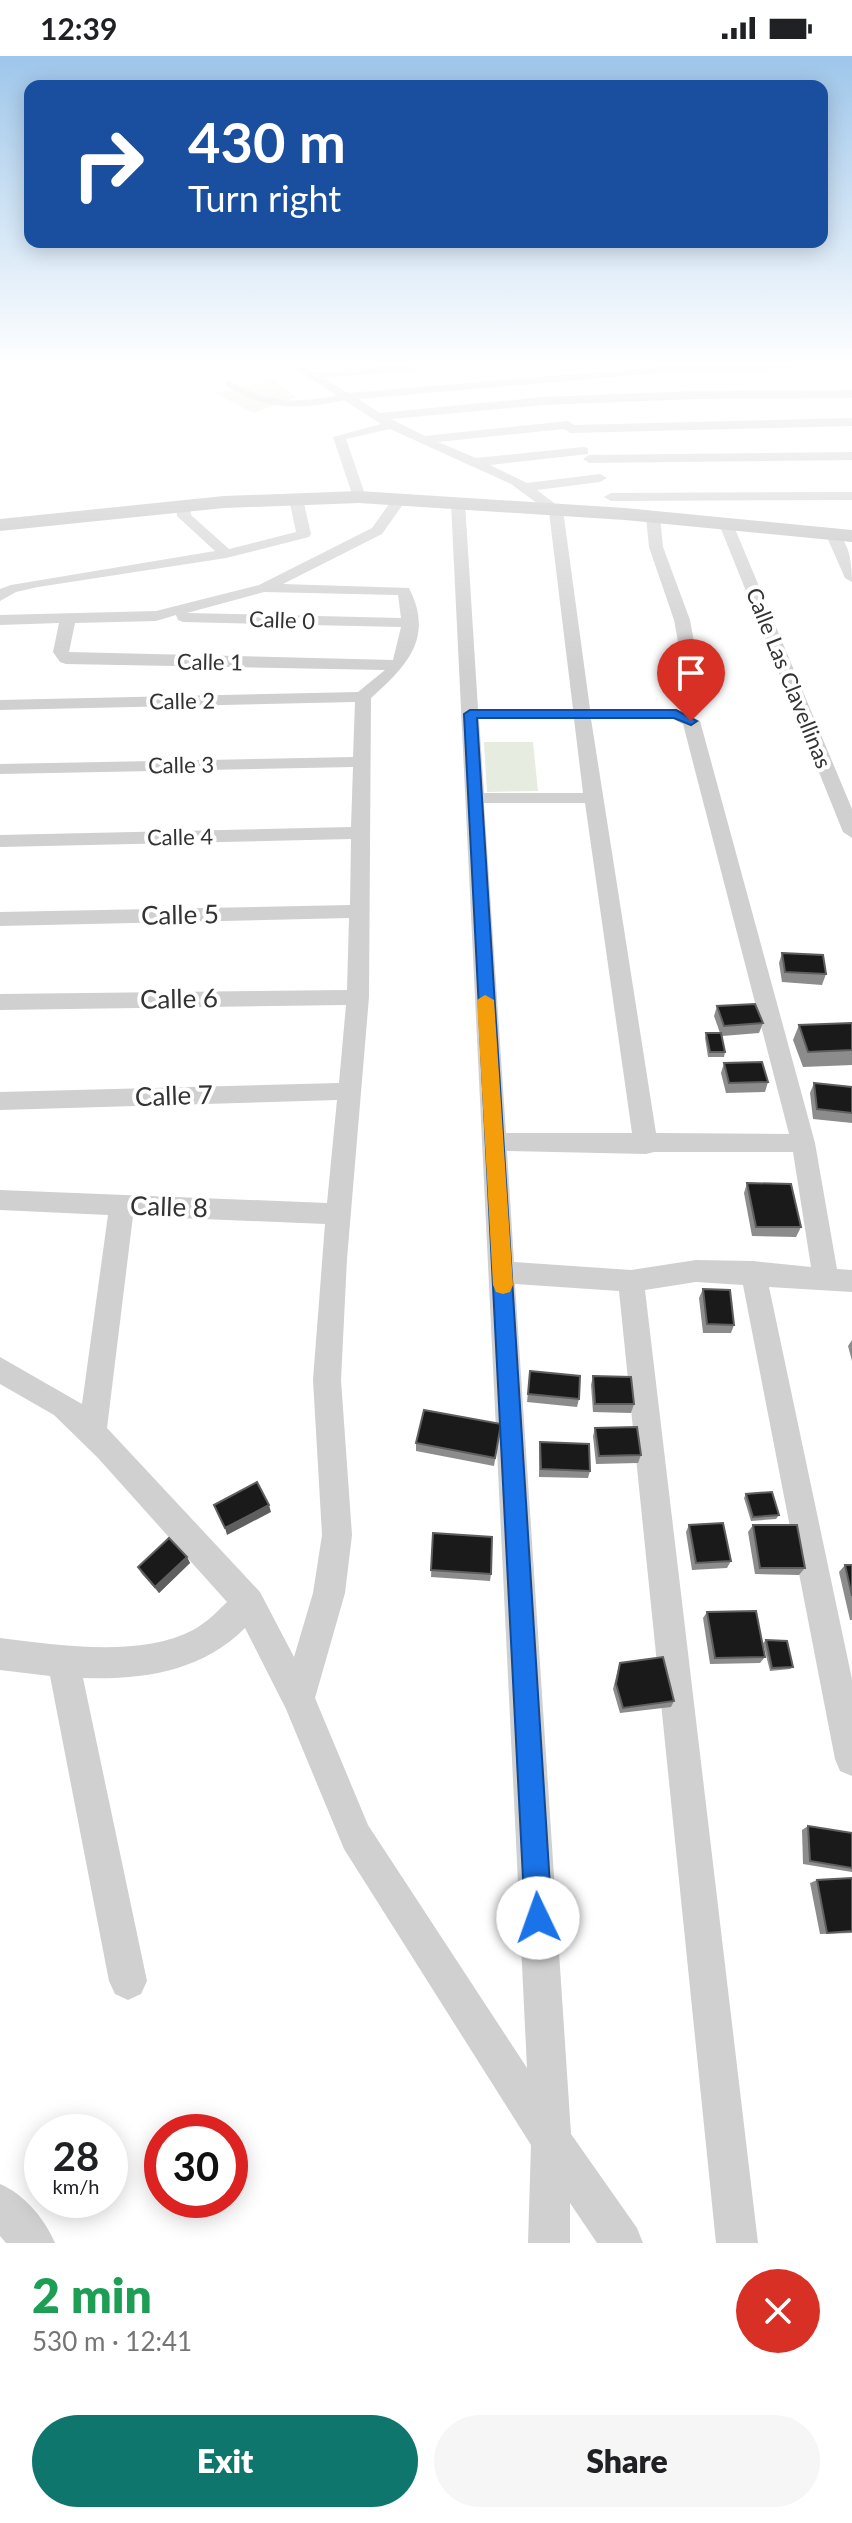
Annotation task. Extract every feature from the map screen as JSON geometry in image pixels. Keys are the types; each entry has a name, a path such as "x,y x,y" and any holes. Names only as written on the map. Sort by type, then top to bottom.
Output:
{"main road":[{"path":"0,525 183,506 359,497 625,514 843,536"}],"street":[{"path":"349,466 359,497"},
{"path":"483,466 526,487 556,510 593,798 646,1145"},
{"path":"593,466 625,514"},
{"path":"526,487 600,478"},
{"path":"611,497 852,496"},
{"path":"0,596 11,589 38,583 226,554 304,534 296,499"},
{"path":"0,620 156,616 264,588 377,531 399,500"},
{"path":"458,503 551,2140 549,2243"},
{"path":"183,506 184,516 226,554"},
{"path":"653,517 656,547 682,620 690,663"},
{"name":"Calle Las Clavellinas","path":"726,524 852,832"},
{"path":"843,536 852,578"},
{"path":"264,588 404,591 409,641 398,665 363,697 358,997 338,1214 327,1380 337,1535 329,1593 298,1698"},
{"name":"Calle 0","path":"156,616 408,623"},
{"name":"Calle 1","path":"68,619 61,652 66,659 398,665"},
{"name":"Calle 2","path":"0,705 363,697"},
{"path":"470,714 676,714 691,721 803,1143 826,1278"},
{"name":"Calle 3","path":"0,769 362,762"},
{"path":"473,798 593,798"},
{"name":"Calle 4","path":"0,841 361,833"},
{"name":"Calle 5","path":"0,919 359,911"},
{"name":"Calle 6","path":"0,1002 358,997"},
{"name":"Calle 7","path":"0,1101 348,1091"},
{"path":"494,1142 646,1145 803,1143"},
{"name":"Calle 8","path":"0,1200 338,1214"},
{"path":"92,1432 122,1205"},
{"path":"502,1272 631,1281 696,1271 753,1272 852,1281"},
{"path":"753,1272 852,1759"},
{"path":"631,1281 737,2243"},
{"path":"0,1369 64,1406 92,1432 249,1603 298,1698 356,1837 551,2140 622,2243"},
{"path":"0,1654 63,1662 142,1661 203,1643 249,1603"},
{"path":"63,1662 128,1981"},
{"path":"0,2205 34,2243"}],"shaded area":[{"path":"484,742 533,742 538,791 487,792"}],"building":[{"path":"782,953 823,955 826,974 785,972"},
{"path":"755,1004 763,1023 724,1026 717,1006"},
{"path":"852,1023 852,1050 808,1052 799,1025"},
{"path":"706,1033 721,1033 725,1052 710,1052"},
{"path":"762,1062 768,1082 729,1083 724,1063"},
{"path":"814,1083 852,1087 852,1113 817,1109"},
{"path":"747,1183 791,1184 801,1227 756,1227"},
{"path":"703,1289 730,1290 734,1325 707,1324"},
{"path":"530,1371 580,1376 579,1399 528,1394"},
{"path":"593,1376 631,1377 634,1404 595,1404"},
{"path":"424,1410 501,1424 495,1458 416,1443"},
{"path":"637,1427 641,1455 599,1456 595,1428"},
{"path":"540,1442 589,1444 590,1471 541,1469"},
{"path":"257,1482 269,1505 225,1528 214,1505"},
{"path":"772,1492 779,1515 753,1517 746,1494"},
{"path":"723,1523 731,1561 696,1563 689,1525"},
{"path":"753,1525 797,1525 805,1568 760,1568"},
{"path":"433,1533 492,1537 491,1574 431,1570"},
{"path":"169,1538 187,1557 155,1587 138,1567"},
{"path":"845,1565 852,1565 852,1596"},
{"path":"756,1611 765,1657 715,1658 707,1612"},
{"path":"766,1640 787,1641 793,1667 772,1668"},
{"path":"663,1657 674,1701 623,1708 616,1684 620,1663"},
{"path":"808,1826 852,1833 852,1868 810,1861"},
{"path":"852,1878 852,1931 827,1933 817,1880"}],"slow traffic":[{"path":"485,1000 503,1285"}],"route":[{"path":"538,1918 470,714 676,714 691,721"}]}
